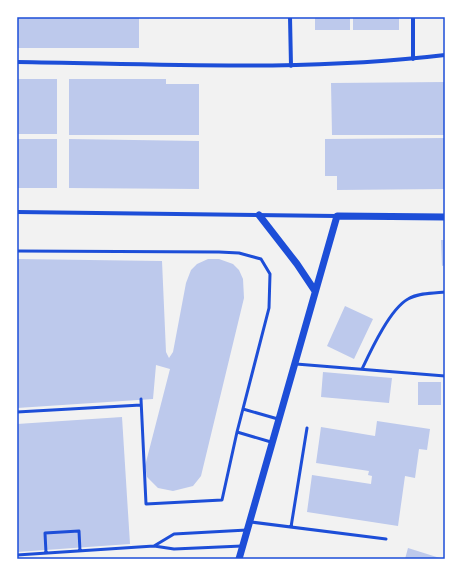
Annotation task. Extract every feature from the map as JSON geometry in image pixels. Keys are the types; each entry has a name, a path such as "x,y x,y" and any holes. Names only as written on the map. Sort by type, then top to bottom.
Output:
{"street":[{"path":"290,17 291,66"},
{"path":"413,17 413,59"},
{"path":"17,62 291,66 413,59 445,55"},
{"path":"17,212 445,217"},
{"path":"259,215 297,264 315,291"},
{"path":"239,559 336,216"}],"lane":[{"path":"17,250 219,252 240,253 261,258 270,274 269,308 237,432 222,500 146,504 141,399"},
{"path":"362,369 376,339 401,304 408,298 445,292"},
{"path":"294,364 445,376"},
{"path":"17,412 141,405"},
{"path":"243,409 278,419"},
{"path":"291,527 307,428"},
{"path":"237,432 272,442"},
{"path":"249,522 386,539"},
{"path":"154,546 174,534 247,530"},
{"path":"46,553 45,533 79,531 80,551"},
{"path":"17,555 154,546 174,549 242,546"}],"building":[{"path":"17,17 139,17 139,48 17,48"},
{"path":"315,17 350,17 350,30 315,30"},
{"path":"353,17 399,17 399,30 353,30"},
{"path":"17,79 57,79 57,134 17,134"},
{"path":"69,79 166,79 166,84 199,84 199,135 69,135"},
{"path":"445,82 445,135 332,135 331,83"},
{"path":"445,138 445,189 337,190 337,176 325,176 325,139"},
{"path":"17,139 57,139 57,188 17,188"},
{"path":"69,139 199,141 199,189 69,188"},
{"path":"441,240 445,240 445,265 442,266"},
{"path":"17,259 162,261 166,352 169,358 173,352 186,283 191,270 197,264 208,259 219,259 233,264 239,270 243,279 244,298 201,476 193,486 173,491 158,488 147,477 145,466 170,369 156,365 153,399 17,408"},
{"path":"345,306 373,319 354,359 327,346"},
{"path":"323,372 392,378 389,403 321,397"},
{"path":"418,382 441,382 441,405 418,405"},
{"path":"122,417 130,544 17,552 17,424"},
{"path":"377,421 430,429 427,450 419,449 415,478 405,476 398,526 307,512 312,475 371,484 372,476 368,475 369,471 316,463 321,427 375,436"},
{"path":"408,548 443,559 405,559"}]}
